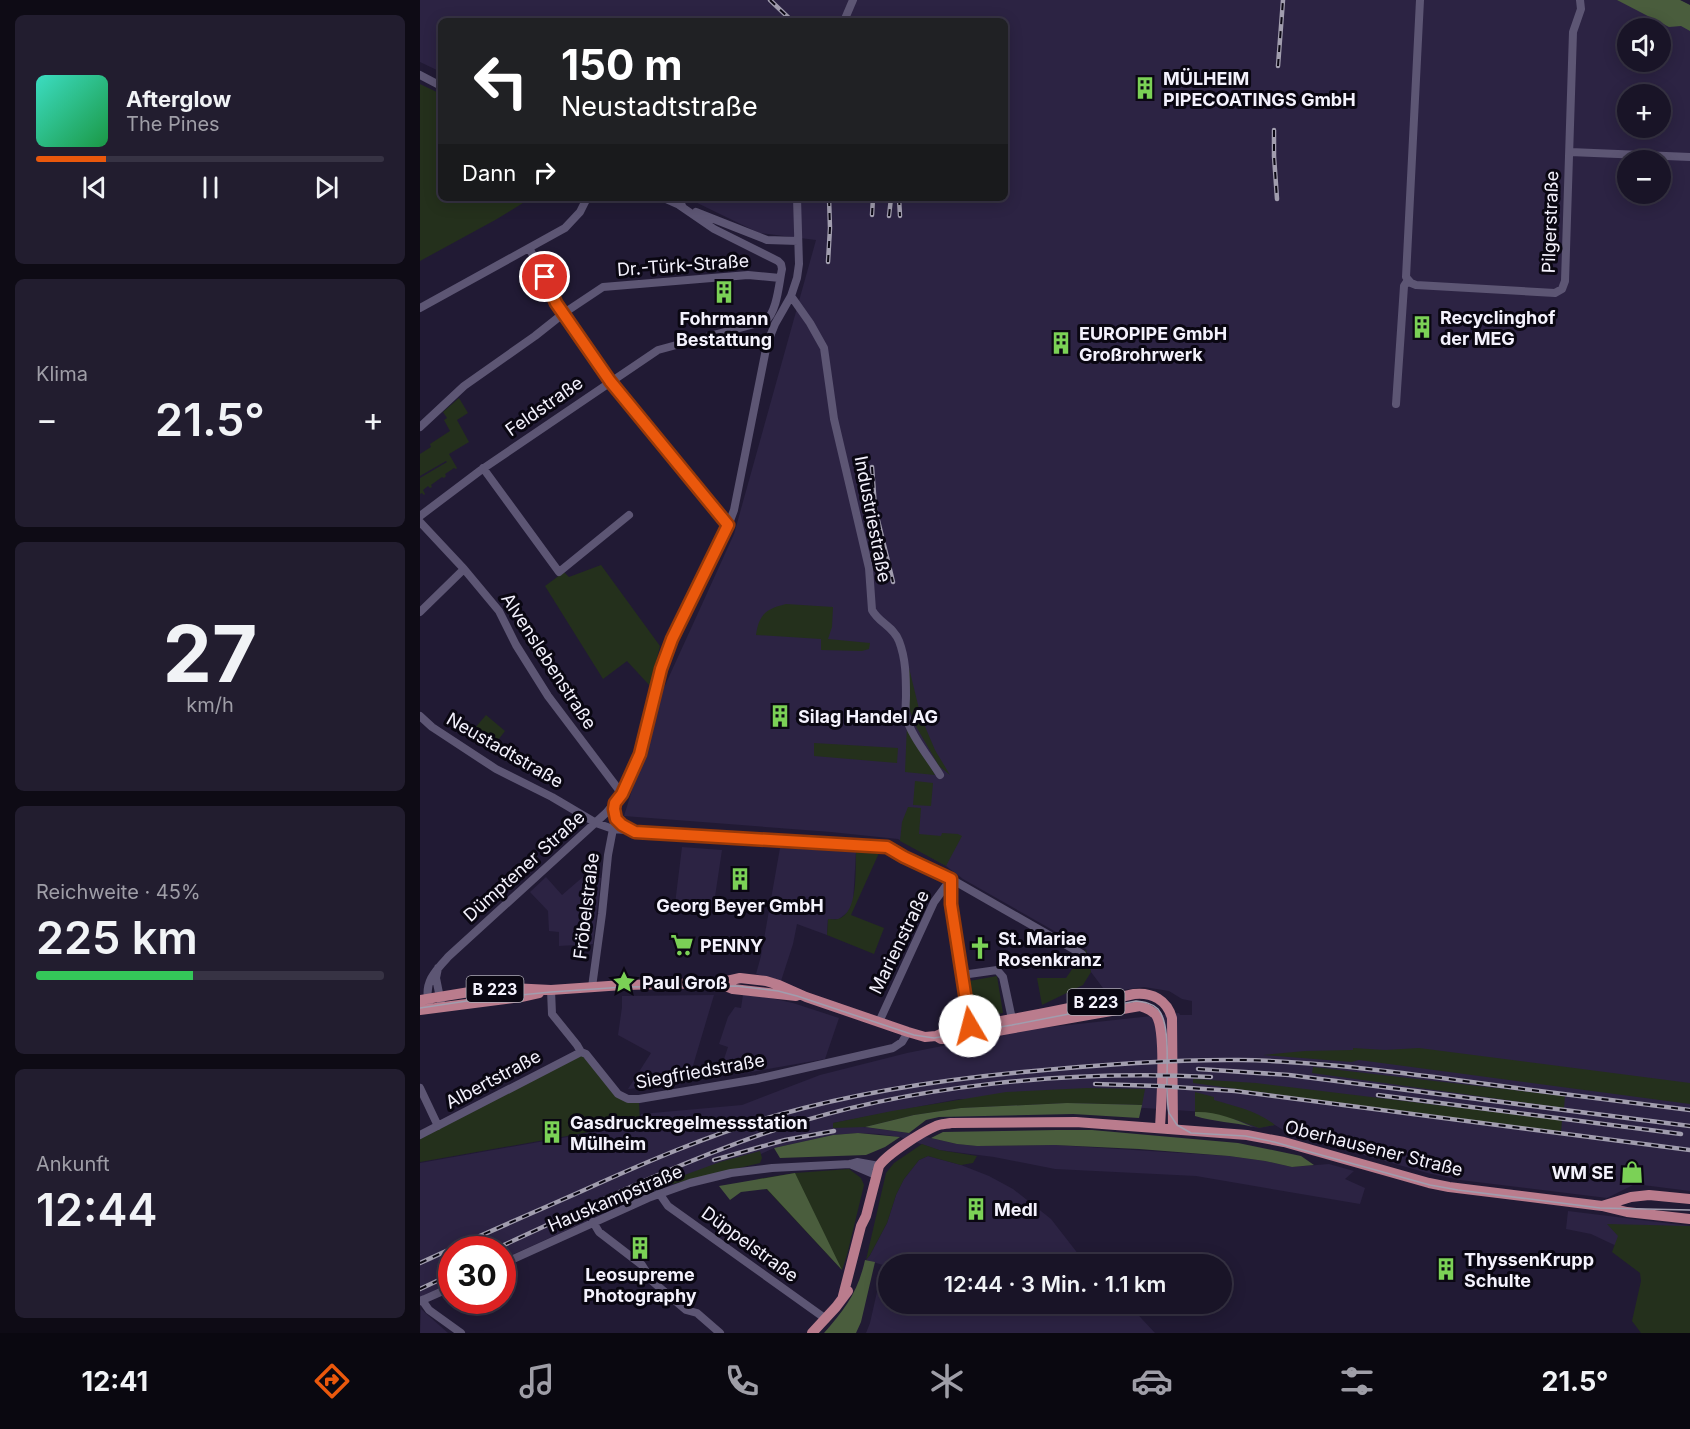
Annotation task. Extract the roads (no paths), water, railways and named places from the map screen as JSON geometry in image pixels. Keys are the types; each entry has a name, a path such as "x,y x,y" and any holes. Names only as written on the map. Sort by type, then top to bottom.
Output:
{"main road":[{"name":"B 223","path":"430,1004 488,989 550,990 718,983 736,978 753,979 779,985 806,997 879,1022 905,1037 926,1037 970,1026 1144,993 1161,1000 1171,1014 1173,1023 1167,1128"},
{"name":"B 223","path":"936,1036 941,1039 952,1039 1132,1007 1145,1007 1156,1015 1161,1030 1168,1090"},
{"path":"812,1333 850,1289 867,1228 866,1216 878,1171 884,1159 925,1132 936,1126 951,1123 1076,1122 1167,1128"},
{"name":"Oberhausener Straße","path":"1167,1128 1247,1135 1284,1142 1449,1187 1690,1219"},
{"name":"Oberhausener Straße","path":"1602,1206 1631,1197 1657,1194 1690,1198"}],"street":[{"path":"845,18 853,0"},
{"path":"1396,404 1404,286 1408,280 1405,272 1420,0"},
{"name":"Pilgerstraße","path":"1408,280 1411,284 1416,285 1555,292 1562,289 1565,281 1573,32 1581,9 1581,0"},
{"path":"420,75 438,84"},
{"path":"1570,152 1690,157"},
{"path":"420,308 565,228 580,212 586,201"},
{"path":"670,201 767,240 798,241"},
{"name":"Dümptener Straße","path":"430,1004 428,984 438,968 596,823 622,794 640,754 661,669 672,639 734,510 767,344 790,296 798,271 797,201"},
{"path":"679,205 714,229 778,261 782,269 780,278"},
{"path":"529,248 556,303 610,381 728,525"},
{"name":"Dr.-Türk-Straße","path":"420,427 464,386 603,287 748,275 780,278"},
{"name":"Feldstraße","path":"420,516 483,468 657,350 765,321 772,313 780,278"},
{"name":"Industriestraße","path":"790,296 810,323 824,348 834,419 869,568 872,610 894,630 898,638 905,667 906,716 910,728 940,776"},
{"path":"483,468 559,572 629,515"},
{"name":"Alvenslebenstraße","path":"420,522 499,611 516,645 548,696 622,794"},
{"path":"420,612 464,569"},
{"name":"Neustadtstraße","path":"420,716 432,727 496,769 552,797 596,823 613,829 635,832 887,847 951,879 1082,954"},
{"path":"615,803 616,819 635,832"},
{"name":"Fröbelstraße","path":"592,987 613,829"},
{"path":"951,879 951,904 970,1026"},
{"name":"Marienstraße","path":"879,1022 934,902 951,879"},
{"path":"934,902 951,904"},
{"path":"962,975 997,970 1003,977 1012,1019"},
{"name":"Siegfriedstraße","path":"550,990 552,1014 581,1052 586,1054 618,1094 623,1098 635,1100 769,1076 893,1048 905,1037"},
{"name":"Albertstraße","path":"420,1135 581,1052"},
{"path":"420,1088 438,1126"},
{"name":"Hauskampstraße","path":"516,1258 659,1193 731,1173 793,1165 857,1162 878,1171"},
{"name":"Düppelstraße","path":"659,1193 668,1206 825,1319"},
{"path":"593,1222 599,1232 642,1265 652,1281 686,1310 697,1312 720,1333"},
{"path":"438,1293 421,1300 429,1310 458,1331"}],"tram line":[{"path":"420,1008 551,992 624,987 736,986 778,991 914,1035 934,1038 1136,1001 1156,1007 1163,1018 1167,1043 1169,1113 1177,1125 1191,1133 1245,1136 1274,1142 1430,1185 1458,1190 1600,1208 1690,1210"}],"railway":[{"path":"770,0 789,18"},
{"path":"1278,66 1283,0"},
{"path":"1274,130 1277,199"},
{"path":"828,262 829,201"},
{"path":"872,215 873,201"},
{"path":"889,216 891,201"},
{"path":"899,201 900,216"},
{"path":"861,467 862,475"},
{"path":"872,467 875,508 893,582"},
{"path":"420,1263 630,1170 728,1131 778,1115 838,1100 961,1079 1132,1063 1186,1060 1266,1061 1371,1069 1690,1110"},
{"path":"1198,1069 1289,1075 1690,1126"},
{"path":"516,1240 704,1156 777,1129 881,1101 936,1091 1047,1079 1157,1075 1211,1077"},
{"path":"1095,1084 1235,1091 1690,1150"},
{"path":"1378,1095 1681,1134"},
{"path":"714,1160 785,1140 834,1131"},
{"path":"420,1289 438,1281"}],"place":[{"name":"MÜLHEIM PIPECOATINGS GmbH","path":"1145,88"},
{"name":"Fohrmann Bestattung","path":"724,292"},
{"name":"Recyclinghof der MEG","path":"1422,327"},
{"name":"EUROPIPE GmbH Großrohrwerk","path":"1061,343"},
{"name":"Silag Handel AG","path":"780,716"},
{"name":"Georg Beyer GmbH","path":"740,879"},
{"name":"PENNY","path":"682,945"},
{"name":"St. Mariae Rosenkranz","path":"980,948"},
{"name":"Paul Groß","path":"624,982"},
{"name":"Gasdruckregelmessstation Mülheim","path":"552,1132"},
{"name":"WM SE","path":"1632,1172"},
{"name":"Medl","path":"976,1209"},
{"name":"Leosupreme Photography","path":"640,1248"},
{"name":"ThyssenKrupp Schulte","path":"1446,1269"}]}
